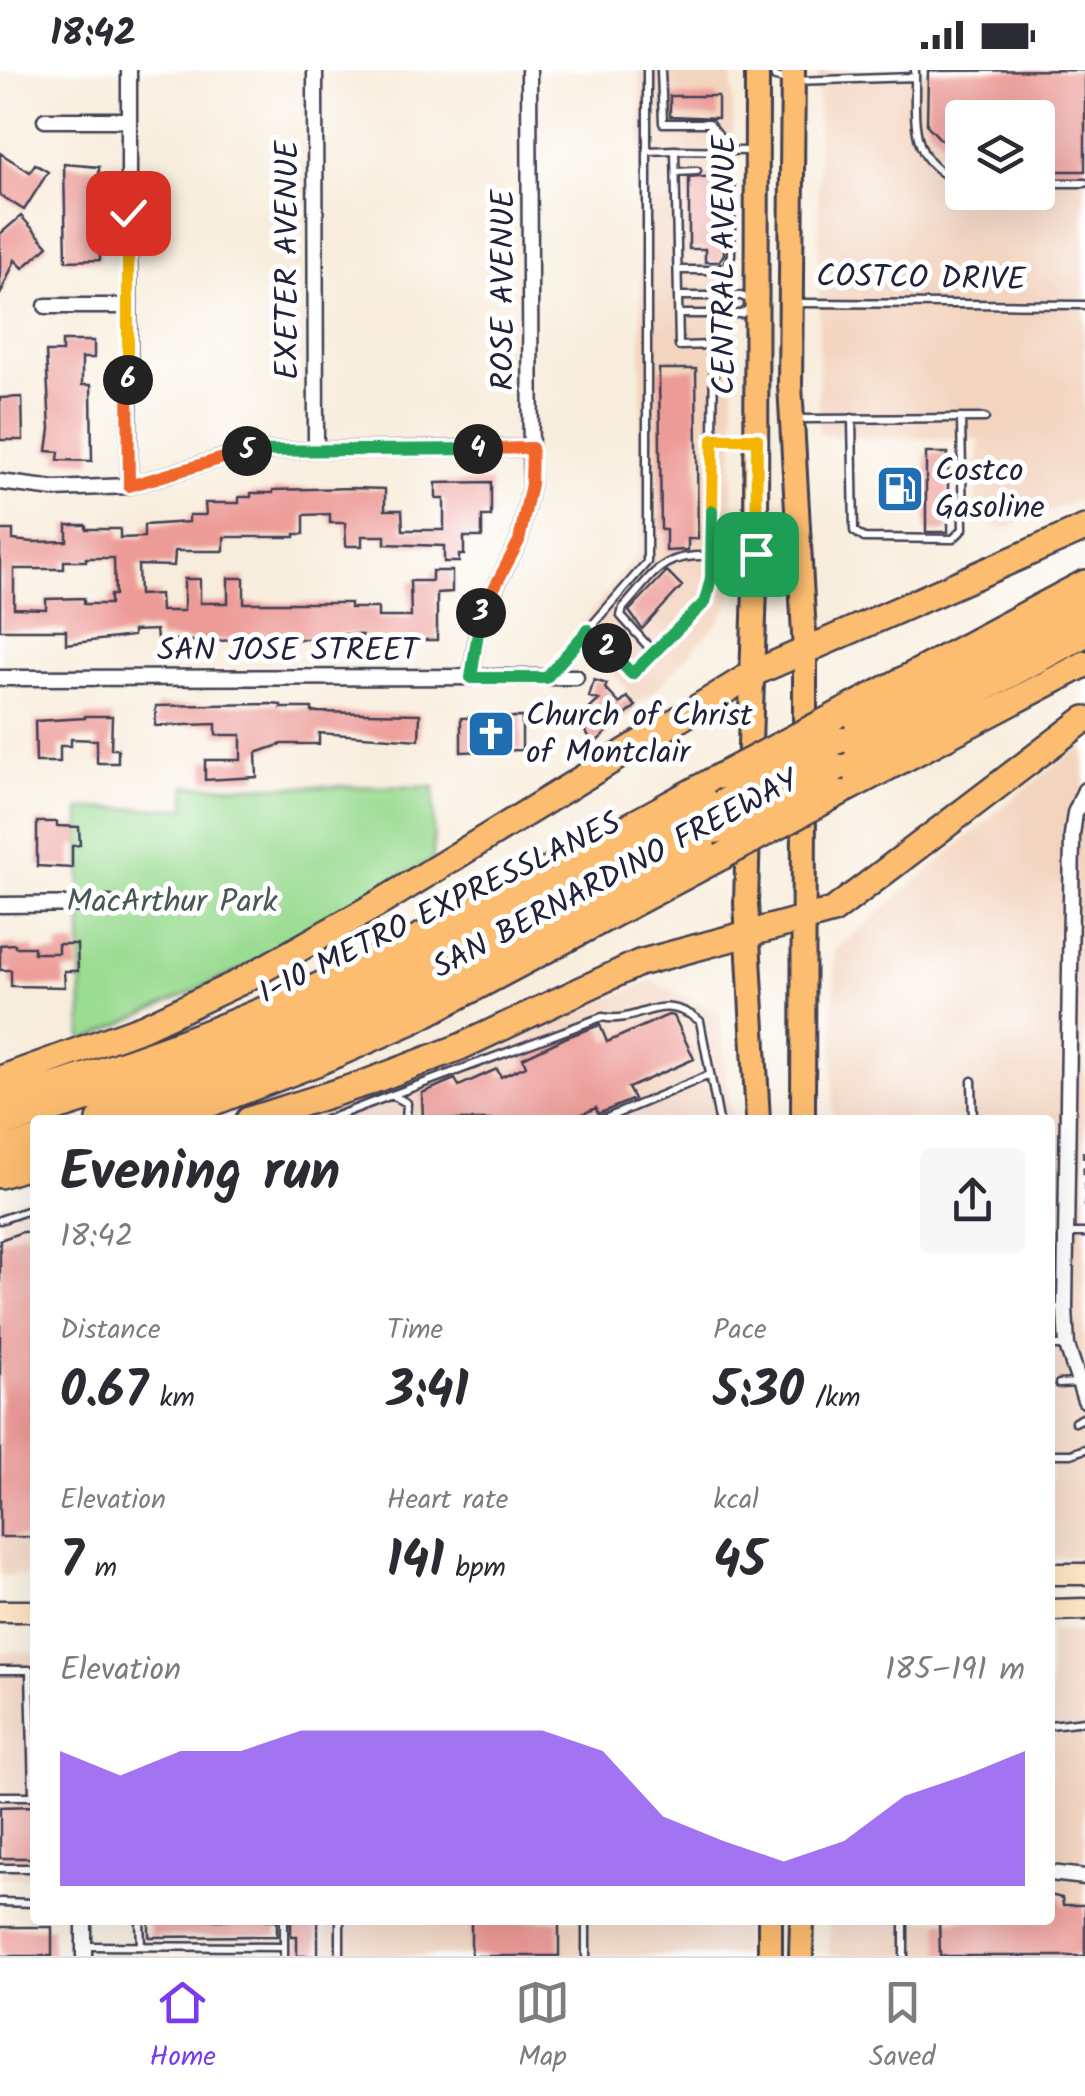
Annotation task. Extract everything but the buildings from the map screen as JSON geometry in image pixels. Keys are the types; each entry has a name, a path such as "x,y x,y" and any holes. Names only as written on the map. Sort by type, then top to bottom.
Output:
{"highway":[{"path":"0,1079 144,1027 278,962 754,672 1085,528"},
{"name":"SAN BERNARDINO FREEWAY","path":"0,1103 148,1054 340,976 526,882 720,776 839,727 1085,583"},
{"path":"839,727 1085,610"},
{"path":"839,780 1085,634"},
{"name":"SAN BERNARDINO FREEWAY","path":"180,1115 316,1064 414,1020 720,857 839,780 1085,664"},
{"path":"264,1115 425,1060 639,963 833,911 1085,720"},
{"name":"I-10 METRO EXPRESSLANES","path":"34,1115 138,1082 310,1015 398,974 720,804 839,727"},
{"name":"I-10 METRO EXPRESSLANES","path":"114,1115 285,1052 373,1013 719,830 839,780"},
{"name":"I-10 METRO EXPRESSLANES","path":"0,1126 30,1116"},
{"path":"0,1151 30,1142"},
{"path":"0,1175 30,1166"}],"main road":[{"name":"CENTRAL AVENUE","path":"757,70 754,672 746,903 758,1115"},
{"name":"CENTRAL AVENUE","path":"786,74 792,418 805,652 804,1115"},
{"path":"770,1925 770,1956"},
{"path":"802,1925 802,1956"}],"street":[{"path":"129,70 129,486"},
{"name":"EXETER AVENUE","path":"315,70 316,450"},
{"name":"ROSE AVENUE","path":"471,678 480,616 519,541 526,516 532,448 529,70"},
{"path":"45,120 128,120"},
{"path":"46,306 128,306"},
{"path":"0,482 54,488 129,486 246,451 532,448"},
{"name":"SAN JOSE STREET","path":"0,678 576,678"},
{"path":"1085,790 1072,836 1077,986 1057,1233 1058,1308 1085,1400"},
{"path":"0,906 110,904"},
{"path":"1055,1574 1085,1574"},
{"path":"1055,1610 1085,1609"},
{"path":"0,1611 30,1611"},
{"path":"1055,1874 1085,1878"},
{"path":"84,1925 84,1951"}],"lane":[{"path":"546,678 647,562 647,70"},
{"path":"662,70 663,123 709,123 718,134 718,150"},
{"path":"786,74 915,74 914,129 921,151 945,172"},
{"path":"588,630 632,674 705,602 712,556 714,345 680,346 675,150"},
{"path":"648,151 758,151"},
{"path":"676,172 697,171"},
{"path":"678,270 718,270 727,265 731,184 725,175 715,171"},
{"path":"1055,183 1085,183"},
{"path":"679,296 741,296 757,303"},
{"path":"679,314 741,314 757,303"},
{"name":"COSTCO DRIVE","path":"757,303 1085,305"},
{"path":"792,418 985,418"},
{"path":"852,418 854,531 864,538 953,539 962,529 961,418"},
{"path":"713,439 757,439"},
{"path":"654,653 625,624 620,616 623,608 662,566 676,557 712,556"},
{"path":"339,1115 602,1016 618,1020 660,1006 689,1013 700,1022 717,1115"},
{"path":"615,1115 709,1075"},
{"path":"972,1080 972,1115"},
{"path":"392,1094 407,1103 406,1115"},
{"path":"0,1220 30,1210"},
{"path":"1057,1233 1085,1234"},
{"path":"1055,1346 1067,1346"},
{"path":"1059,1384 1078,1383"},
{"path":"1075,1422 1085,1417"},
{"path":"1055,1454 1085,1449"},
{"path":"0,1670 30,1670"},
{"path":"1055,1724 1085,1721"},
{"path":"0,1796 30,1796"},
{"path":"0,1868 30,1868"},
{"path":"0,1902 30,1903"},
{"path":"140,1925 140,1946"},
{"path":"84,1951 140,1946 284,1951 284,1925"},
{"path":"340,1925 340,1956"},
{"path":"586,1925 586,1956"},
{"path":"904,1925 904,1956"}],"shaded area":[{"path":"640,70 732,70 736,287 731,601 717,624 652,694 637,704 580,628 637,554 642,538"},
{"path":"818,70 1085,70 1085,497 1004,529 993,526 976,512 979,440 835,437 819,432"},
{"path":"1085,742 1085,1557 1055,1557 1055,1115 832,1115 835,950"},
{"path":"651,981 719,1013 730,1115 317,1115"},
{"path":"30,1196 30,1575 0,1575 0,1204"},
{"path":"1055,1632 1085,1632 1085,1956 829,1956 829,1925 1055,1925"},
{"path":"0,1652 30,1652 30,1878 0,1878"},
{"path":"326,1925 743,1925 743,1956 326,1956"}],"green space":[{"name":"MacArthur Park","path":"186,786 434,787 433,860 267,958 82,1042 80,809 186,808"}],"place":[{"name":"Costco Gasoline","path":"900,489"},
{"name":"Church of Christ of Montclair","path":"491,734"}],"route":[{"path":"128,213 129,486 246,451 532,448 526,516 519,541 480,616 471,678 546,678 588,630 632,674 654,653 705,602 711,578 713,439 757,439 756,554"}]}
